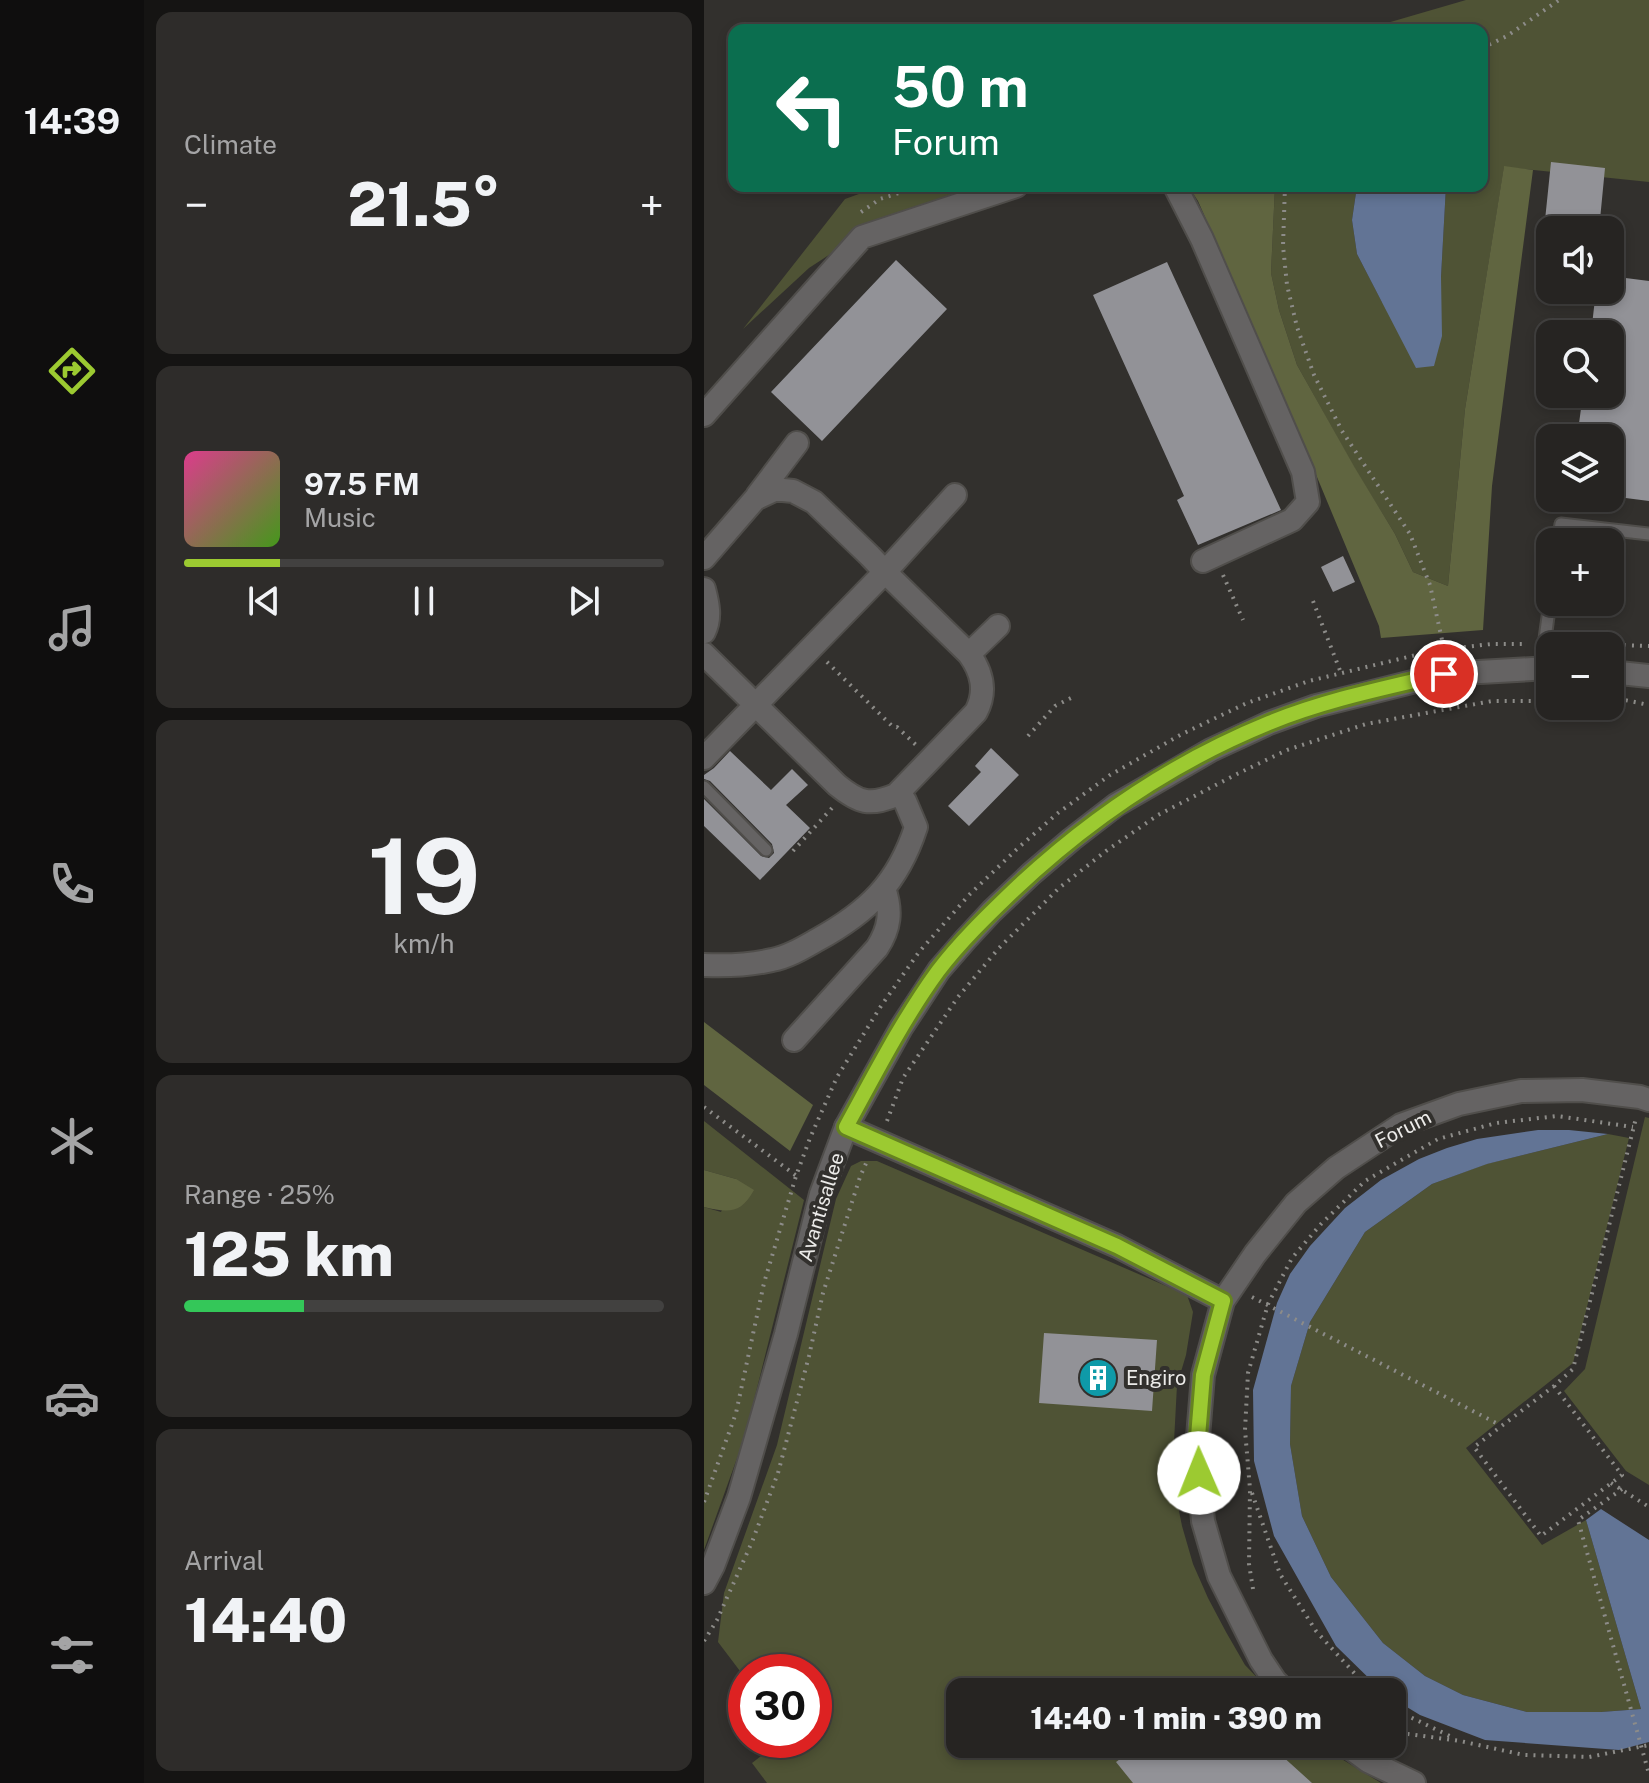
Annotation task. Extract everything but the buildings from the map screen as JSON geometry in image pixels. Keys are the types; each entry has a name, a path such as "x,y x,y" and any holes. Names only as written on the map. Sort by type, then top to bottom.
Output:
{"street":[{"path":"704,415 751,366 862,237 998,192"},
{"path":"1178,192 1202,239 1303,472 1308,502 1292,520 1213,566"},
{"path":"704,558 755,499 797,443"},
{"path":"704,654 846,792 867,802 881,801 899,792 976,712 981,702 982,680 969,654 814,502 793,491 783,479 781,463"},
{"path":"755,499 774,490 793,491"},
{"path":"704,758 885,572 955,495"},
{"path":"704,589 709,608 704,632"},
{"path":"969,654 998,626"},
{"name":"Avantisallee","path":"704,1583 739,1497 765,1413 821,1194 846,1127 901,1028 939,970 992,911 1072,839 1116,805 1211,750 1269,723 1348,697 1444,674 1536,669"},
{"path":"1624,673 1649,676"},
{"path":"704,965 725,966 774,960 838,929 873,902 909,850 916,827 899,792"},
{"path":"794,1040 886,934 890,918 884,888"},
{"name":"Forum","path":"1273,1678 1219,1576 1203,1521 1197,1449 1203,1375 1223,1301 1255,1254 1296,1203 1336,1168 1401,1125 1459,1104 1521,1091 1582,1090 1645,1099"},
{"path":"846,1127 1117,1246 1223,1301"},
{"path":"1364,1758 1414,1783"}],"lane":[{"path":"1560,528 1561,524 1596,528"},
{"path":"1624,531 1649,534"},
{"path":"704,787 766,850"}],"path":[{"path":"1488,45 1507,36 1559,0"},
{"path":"1285,192 1283,246 1287,285 1297,327 1314,375 1342,431 1410,534 1430,585 1444,649 1536,643"},
{"path":"1213,566 1243,620"},
{"path":"1313,601 1348,697"},
{"path":"1624,645 1649,646"},
{"path":"812,646 893,727 897,727 922,750 937,735 947,743"},
{"path":"704,1502 736,1413 764,1283 796,1176 837,1077 919,952 970,894 1018,848 1058,813 1110,775 1182,734 1247,703 1309,681 1417,655"},
{"path":"1028,736 1055,706 1073,697"},
{"path":"1624,700 1649,705"},
{"path":"704,1641 717,1620 752,1542 778,1473 823,1293 860,1177 888,1119 903,1078 958,997 999,948 1059,888 1158,815 1287,750 1366,724 1420,713 1492,701 1536,701"},
{"path":"793,851 846,792"},
{"path":"1554,1386 1622,1475 1541,1536 1474,1447 1573,1369 1633,1127 1645,1099"},
{"path":"704,1107 821,1194"},
{"path":"1253,1589 1249,1564 1250,1489 1245,1430 1248,1373 1268,1304 1292,1258 1365,1181 1438,1139 1496,1123 1557,1116 1633,1127"},
{"path":"1268,1304 1501,1426"},
{"path":"1611,1483 1649,1507"},
{"path":"1250,1489 1280,1574 1316,1631 1359,1678"},
{"path":"1622,1489 1578,1520 1649,1774"},
{"path":"1406,1714 1460,1741"},
{"path":"1406,1734 1524,1755 1589,1757 1649,1745"}],"green space":[{"path":"1466,0 1649,0 1649,182 1504,167 1465,409 1448,586 1413,572 1395,534 1297,365 1271,273 1275,192 1356,192 1352,220 1357,254 1382,302 1441,277 1446,192 1488,192 1488,24 1384,24"},
{"path":"1504,166 1533,170 1492,486 1483,630 1381,638 1379,626 1292,417 1192,192 1275,192 1271,273 1297,365 1395,534 1413,572 1448,586 1465,409"},
{"path":"864,192 974,192 881,221 809,268 743,329 845,199"},
{"path":"704,1022 813,1105 790,1151 704,1085"},
{"path":"1645,1117 1649,1118 1649,1485 1626,1471 1564,1391 1585,1369"},
{"path":"704,1121 804,1200 745,1436 704,1550 704,1207 721,1212 736,1179 704,1170"},
{"path":"1608,1134 1629,1138 1573,1363 1466,1448 1542,1545 1586,1520 1641,1709 1527,1712 1463,1695 1425,1676 1383,1643 1331,1577 1302,1516 1290,1444 1291,1386 1310,1322 1365,1232 1432,1184 1486,1164"},
{"path":"861,1161 877,1161 1187,1295 1193,1312 1177,1385 1173,1461 1176,1496 1193,1564 1208,1598 1245,1665 1258,1678 946,1678 946,1758 1340,1758 1381,1783 767,1783 752,1763 759,1758 832,1758 832,1654 728,1655 718,1642 724,1593 777,1445 836,1199 851,1166"},
{"path":"704,1170 736,1179 754,1190 739,1208 720,1210 704,1207"}],"water":[{"path":"1356,192 1446,192 1441,277 1442,336 1434,366 1416,368 1357,254 1352,220"},
{"path":"1538,1130 1608,1134 1487,1164 1432,1184 1365,1232 1310,1322 1291,1386 1290,1444 1302,1516 1331,1577 1383,1643 1425,1676 1463,1695 1527,1712 1641,1709 1586,1520 1601,1509 1649,1540 1649,1742 1619,1750 1485,1740 1406,1706 1406,1678 1369,1678 1336,1646 1274,1536 1254,1461 1253,1390 1277,1303 1290,1274 1310,1246 1345,1208 1381,1180 1419,1159 1477,1139"}],"place":[{"name":"Engiro","path":"1098,1378"}],"route":[{"path":"1199,1473 1197,1449 1203,1375 1223,1301 1117,1246 846,1127 901,1028 939,970 992,911 1102,815 1160,778 1269,723 1332,701 1444,674"}]}
